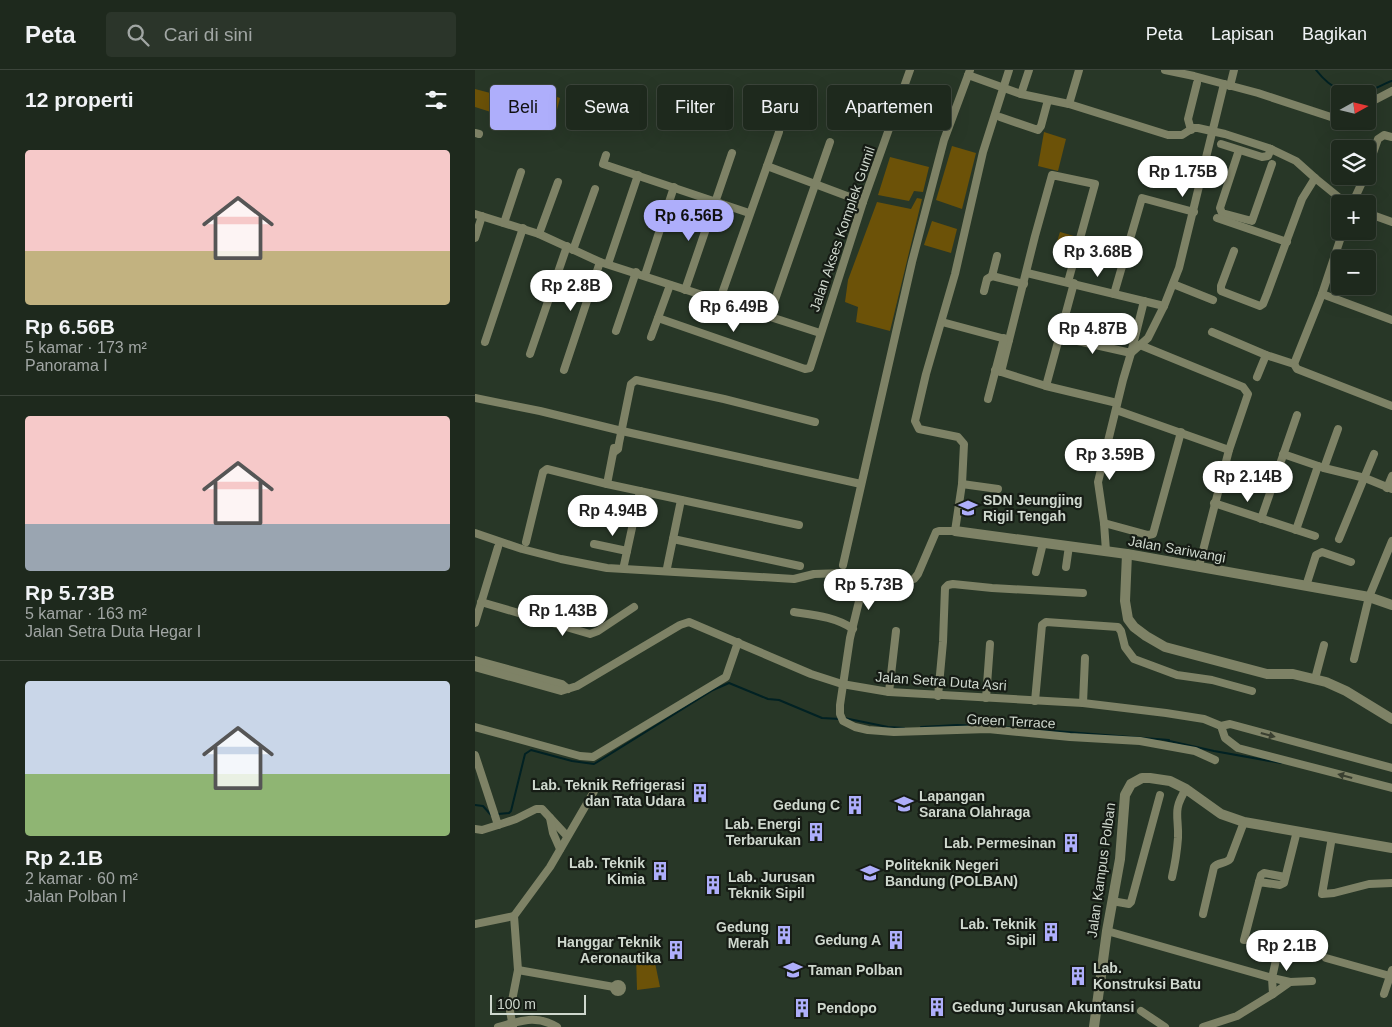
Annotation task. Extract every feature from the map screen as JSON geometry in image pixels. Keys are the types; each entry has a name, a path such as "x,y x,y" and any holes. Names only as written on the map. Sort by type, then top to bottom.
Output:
{"street":[{"name":"Jalan Akses Komplek Gumil","path":"479,215 539,234 604,263 820,334 863,202 910,70"},
{"path":"475,533 551,556 607,568 794,579 813,574 843,573 909,581 914,579 918,574 935,532 955,531 962,484 964,447 961,439 923,430 918,427 915,421 926,374 955,274 983,152 1009,70"},
{"path":"1021,94 1029,70"},
{"path":"1069,104 1079,70"},
{"path":"1165,70 1227,85 1331,117"},
{"path":"1131,352 1148,338 1164,306 1179,268 1194,212 1210,137 1227,85 1234,70"},
{"path":"843,565 912,262 944,140 969,73 1021,94 1069,104 1168,135 1182,135 1198,128 1271,150 1296,161 1336,195"},
{"path":"1191,130 1188,119 1197,83"},
{"path":"1376,99 1392,91"},
{"path":"1000,117 1038,130 1041,126 1048,100"},
{"path":"719,302 779,132"},
{"path":"1376,145 1378,139 1384,135 1392,137"},
{"path":"769,318 830,142"},
{"path":"1221,144 1262,157 1268,156 1271,150"},
{"path":"1239,150 1220,208 1222,213 1252,221 1272,164"},
{"path":"685,290 732,153"},
{"path":"606,155 603,164 749,213"},
{"path":"767,166 863,202"},
{"path":"504,223 521,172"},
{"path":"564,370 638,175"},
{"path":"988,398 1024,284 1052,175 1095,184 1060,336 1046,386"},
{"path":"1234,251 1221,286 1221,291 1260,306 1263,304 1267,294 1302,199 1315,178"},
{"path":"539,234 558,182"},
{"path":"645,275 674,187"},
{"path":"530,354 570,248 595,189"},
{"path":"1114,294 1142,198 1194,212"},
{"path":"475,238 479,215"},
{"path":"1376,216 1392,222"},
{"path":"1217,218 1287,242"},
{"path":"485,342 523,228"},
{"path":"1294,364 1322,294 1340,240"},
{"path":"984,291 987,279 992,276 997,256"},
{"path":"616,331 636,272"},
{"path":"1027,273 1164,306"},
{"path":"992,276 1024,284"},
{"path":"1173,284 1213,300"},
{"path":"651,337 670,285"},
{"path":"1322,294 1392,320"},
{"path":"1106,551 1098,482 1144,301"},
{"path":"658,318 805,369 810,368 812,365 820,334"},
{"path":"942,322 1007,339"},
{"path":"1212,332 1294,364 1297,369 1392,406"},
{"path":"1060,336 1131,352"},
{"path":"1140,345 1246,389 1248,397 1229,450 1199,566"},
{"path":"1257,377 1266,354"},
{"path":"998,371 1116,407 1229,450"},
{"path":"607,484 614,448 627,409 626,404 631,384 636,380 724,399 815,422"},
{"path":"475,398 861,484"},
{"path":"1261,519 1297,415"},
{"path":"1296,530 1338,429"},
{"path":"1104,523 1148,535 1153,534 1181,432"},
{"path":"1283,454 1321,467 1365,478 1390,488 1392,476"},
{"path":"1339,539 1375,454"},
{"path":"526,542 544,470 547,469 607,484 799,525"},
{"path":"962,484 998,489"},
{"path":"624,565 640,491"},
{"path":"667,568 681,500"},
{"path":"1214,503 1315,536"},
{"name":"Jalan Sariwangi","path":"955,531 1127,554 1199,566 1369,598 1392,606"},
{"path":"673,539 800,566"},
{"path":"1354,660 1369,598 1392,541"},
{"path":"1037,572 1043,543"},
{"path":"594,544 627,551"},
{"path":"1066,568 1069,546"},
{"path":"475,623 498,547"},
{"path":"1306,586 1316,554 1319,552 1351,562"},
{"path":"1127,554 1125,601 1128,619 1133,627 1145,636 1165,647 1267,674 1293,674 1315,679 1346,690 1392,719"},
{"path":"938,696 945,588 948,585 1083,593"},
{"path":"842,684 862,589"},
{"path":"481,602 591,634 634,607"},
{"path":"794,612 844,622 853,629"},
{"name":"Jalan Setra Duta Asri","path":"478,664 521,676 562,684 568,689 577,686 680,625 692,622 811,674 842,684 889,692 1083,703 1166,713 1204,719 1221,726 1230,724 1392,768"},
{"path":"1035,701 1042,625 1045,622 1118,627 1121,631 1125,647 1133,659 1177,675 1212,680 1251,691"},
{"path":"889,692 896,630"},
{"path":"475,727 580,756 593,757 726,677 738,642"},
{"path":"985,698 990,644"},
{"path":"1315,679 1324,644"},
{"path":"1083,703 1085,658"},
{"name":"Green Terrace","path":"842,684 840,714 843,721 855,727 868,730 894,732 988,729 1070,737 1140,741 1195,751 1215,760"},
{"path":"1221,726 1225,738 1238,748 1392,788"},
{"path":"475,755 499,824"},
{"name":"Jalan Kampus Polban","path":"1094,1027 1107,931 1120,859 1125,795 1131,784 1142,778 1170,781 1221,814 1244,822 1392,848"},
{"path":"512,1025 511,1005 517,970 514,916 550,867 600,781"},
{"path":"1172,878 1177,859 1176,810 1179,800 1186,790"},
{"path":"1112,901 1129,904 1131,902 1160,796"},
{"path":"475,829 482,830 516,819 536,809 542,809 567,836"},
{"path":"550,816 553,832 560,849"},
{"path":"1203,914 1214,867 1230,859 1244,822"},
{"path":"1243,940 1261,875 1264,873 1285,877 1297,831"},
{"path":"1332,837 1322,894 1335,893 1369,884 1392,883"},
{"path":"475,924 514,916"},
{"path":"1107,931 1273,978 1290,982 1312,981"},
{"path":"1273,994 1273,978 1281,940 1317,939"},
{"path":"1326,958 1391,973 1384,994"},
{"path":"517,970 614,987"},
{"path":"1203,1027 1237,1016 1290,982"},
{"path":"1141,1011 1165,1027"},
{"path":"498,1027 533,1019 545,1020 557,1027"}],"shaded area":[{"path":"475,89 490,93 490,112 475,107"},
{"path":"556,97 560,98 556,110"},
{"path":"1044,132 1066,139 1058,171 1038,166"},
{"path":"952,146 976,153 962,209 936,200"},
{"path":"890,157 929,167 923,192 914,191 909,201 878,195"},
{"path":"917,198 922,199 890,331 856,322 858,307 845,302 848,280 877,202 911,209"},
{"path":"932,221 957,229 951,253 924,245"},
{"path":"1060,232 1074,236 1072,249 1056,245"},
{"path":"653,953 660,987 637,990 636,955"}],"waterway":[{"path":"1316,70 1333,87 1346,92 1370,90 1392,81"},
{"path":"498,814 511,811 525,754 531,750 572,761 594,764 713,690 729,683 768,699 779,700 822,718 840,719"},
{"path":"844,718 888,727 904,728"},
{"path":"921,727 986,726"},
{"path":"1003,727 1169,740 1165,740 1281,763"},
{"path":"475,805 483,806 491,815"}],"place":[{"name":"SDN Jeungjing Rigil Tengah","path":"968,508"},
{"name":"Lab. Teknik Refrigerasi dan Tata Udara","path":"700,793"},
{"name":"Lapangan Sarana Olahraga","path":"904,804"},
{"name":"Gedung C","path":"855,805"},
{"name":"Lab. Energi Terbarukan","path":"816,832"},
{"name":"Lab. Permesinan","path":"1071,843"},
{"name":"Lab. Teknik Kimia","path":"660,871"},
{"name":"Politeknik Negeri Bandung (POLBAN)","path":"870,873"},
{"name":"Lab. Jurusan Teknik Sipil","path":"713,885"},
{"name":"Lab. Teknik Sipil","path":"1051,932"},
{"name":"Gedung Merah","path":"784,935"},
{"name":"Gedung A","path":"896,940"},
{"name":"Hanggar Teknik Aeronautika","path":"676,950"},
{"name":"Taman Polban","path":"793,970"},
{"name":"Lab. Konstruksi Batu","path":"1078,976"},
{"name":"Gedung Jurusan Akuntansi","path":"937,1007"},
{"name":"Pendopo","path":"802,1008"}]}
